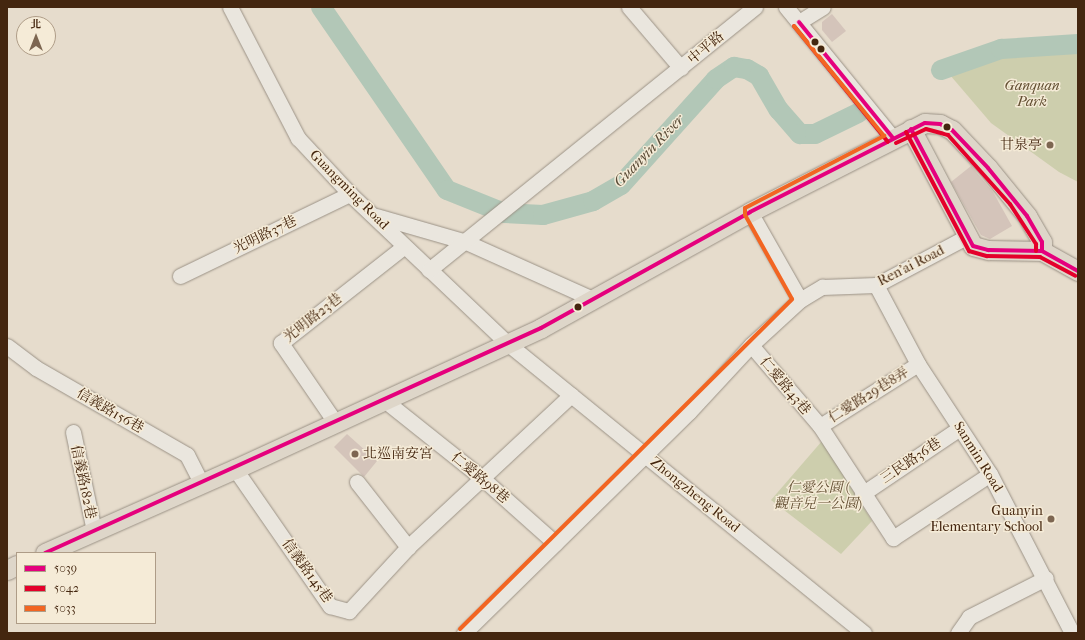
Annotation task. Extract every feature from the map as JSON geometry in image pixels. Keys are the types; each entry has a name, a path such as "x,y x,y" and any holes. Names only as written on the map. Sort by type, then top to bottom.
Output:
{"main road":[{"path":"47,552 235,469 383,399 507,343 593,300 750,212 910,129 925,123 940,124 952,130 1015,200 1042,242 1042,251"},
{"path":"910,129 968,236 979,249 1042,251 1078,271"},
{"path":"7,570 16,566"}],"street":[{"name":"Guangming Road","path":"230,7 298,138 350,194 375,215 429,270 507,343"},
{"name":"中平路","path":"629,7 681,68 755,7"},
{"path":"786,7 893,138"},
{"path":"799,22 823,7"},
{"path":"429,270 466,242 681,68"},
{"name":"光明路37巷","path":"180,276 350,194"},
{"path":"750,212 800,300"},
{"path":"375,215 466,242 593,300"},
{"name":"Ren'ai Road","path":"464,633 645,455 751,345 800,300 822,287 876,285 968,236"},
{"name":"光明路23巷","path":"335,422 281,343 401,249"},
{"name":"Sanmin Road","path":"876,285 918,364 990,474 1046,578 1072,633"},
{"name":"Zhongzheng Road","path":"507,343 864,633"},
{"name":"仁愛路43巷","path":"751,345 820,426 862,494 893,538 990,474"},
{"name":"信義路156巷","path":"7,346 36,368 187,455 202,484"},
{"name":"仁愛路29巷8弄","path":"820,426 918,364"},
{"path":"357,482 408,547 571,395"},
{"name":"仁愛路98巷","path":"383,399 482,478 556,543"},
{"name":"三民路36巷","path":"862,494 960,428"},
{"name":"信義路182巷","path":"73,432 94,532"},
{"name":"信義路145巷","path":"235,469 330,606 349,611 408,547"},
{"path":"958,633 969,617 1046,578"}],"green space":[{"name":"Ganquan Park","path":"1078,44 1078,182 1059,172 991,123 944,68 1001,49"},
{"name":"仁愛公園 ( 觀音兒一公園)","path":"822,441 872,521 841,554 771,500"}],"building":[{"path":"832,14 846,31 832,42 822,30 822,22"},
{"path":"971,166 993,192 1012,226 990,239 981,235 951,182"},
{"name":"北巡南安宮","path":"347,434 377,461 364,477 334,447"}],"waterway":[{"name":"Guanyin River","path":"321,7 447,190 504,213 543,215 593,201 621,185 716,79 734,67 747,69 759,76 779,110 800,134 815,134 858,113"},
{"name":"Guanyin River","path":"941,70 1001,49 1078,44"}],"transit line":[{"name":"5039","path":"799,22 893,138"},
{"name":"5042","path":"794,26 888,142"},
{"name":"5033","path":"460,629 792,299 745,215 745,208 884,136 794,26"},
{"name":"5039","path":"47,552 541,328 750,212 925,123 940,124 952,130 988,168 1027,216 1042,242 1042,251"},
{"name":"5039","path":"911,129 973,246 988,250 1042,251 1078,271"},
{"name":"5042","path":"896,143 926,129 948,135 1010,204 1036,244 1036,251"},
{"name":"5042","path":"906,132 969,251 987,256 1040,257 1075,276"}],"place":[{"name":"甘泉亭","path":"1050,145"},
{"name":"北巡南安宮","path":"355,454"},
{"name":"Guanyin Elementary School","path":"1051,519"}]}
